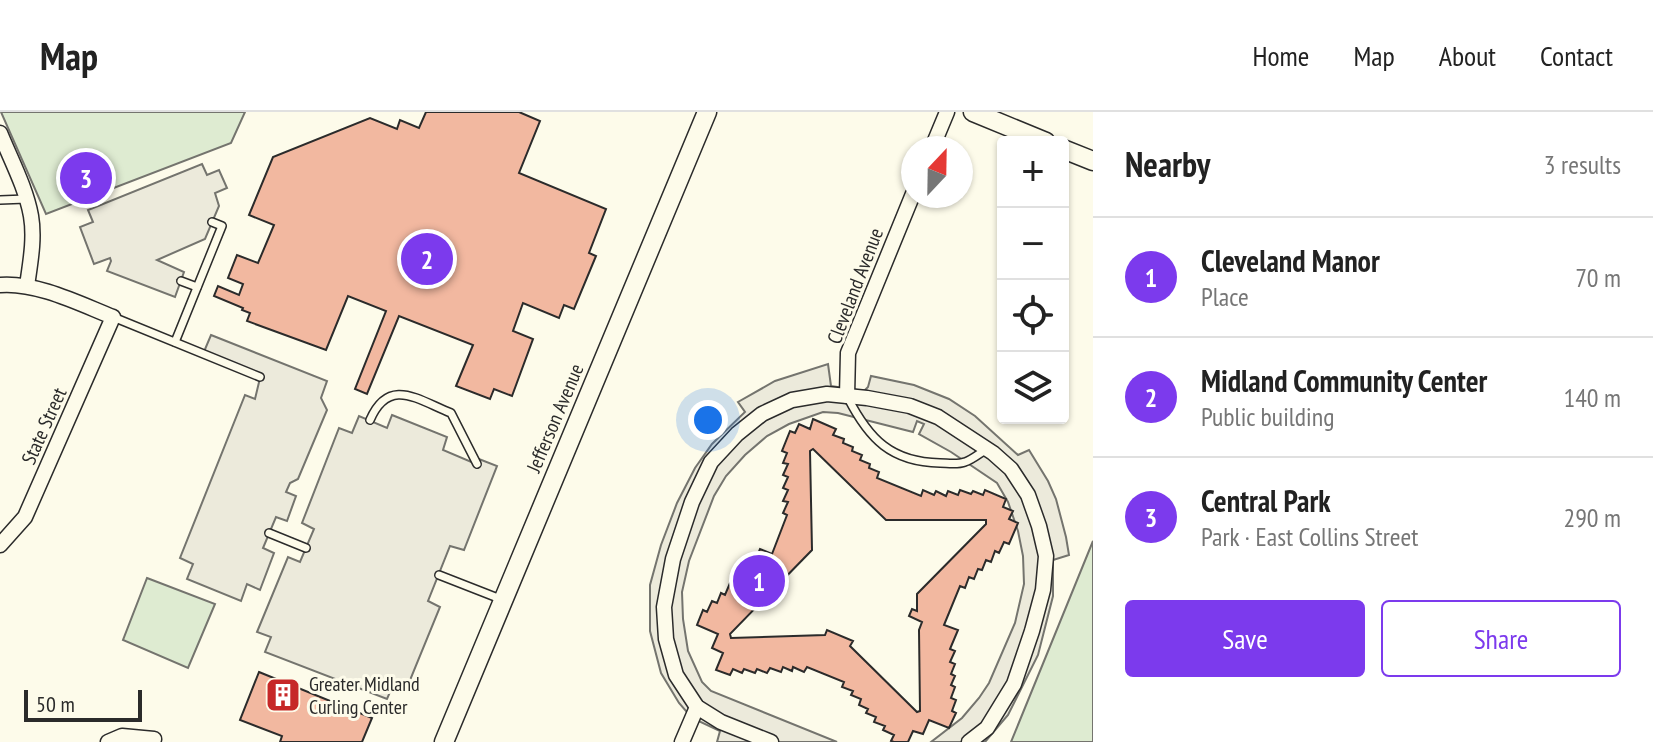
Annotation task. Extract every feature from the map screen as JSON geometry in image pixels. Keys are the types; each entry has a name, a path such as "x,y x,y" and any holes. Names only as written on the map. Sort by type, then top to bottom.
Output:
{"street":[{"name":"Jefferson Avenue","path":"444,742 707,112"},
{"path":"937,136 947,112"},
{"path":"973,112 1031,136"},
{"path":"0,133 32,217 27,286"},
{"path":"1069,151 1093,161"},
{"name":"Cleveland Avenue","path":"847,396 848,353 907,208"},
{"path":"0,285 27,286 113,317"},
{"name":"State Street","path":"0,545 25,517 113,317"},
{"path":"771,742 721,722 697,707 676,675 666,639 664,607 673,559 692,502 711,462 737,434 762,414 792,400 827,394 910,406 938,417 1011,469 1028,495 1046,556 1043,590 1014,684 987,728 969,742"},
{"path":"682,742 697,707"},
{"path":"108,742 122,736 154,739"}],"lane":[{"path":"0,200 26,199"},
{"path":"175,342 222,226 212,222"},
{"path":"181,281 197,287"},
{"path":"113,317 260,377"},
{"path":"370,420 376,406 392,395 408,396 451,413 477,464"},
{"path":"847,396 858,418 875,439 900,456 921,463 966,462 987,449"},
{"path":"269,533 306,548"},
{"path":"439,575 503,600"}],"green space":[{"path":"1,112 245,112 231,143 46,214"},
{"path":"1093,541 1093,742 1011,742"},
{"path":"147,578 215,604 188,668 123,640"}],"shaded area":[{"path":"202,164 207,175 219,170 227,188 215,193 219,206 205,239 157,260 184,272 175,297 107,271 110,258 94,264 80,227 93,222 88,210"},
{"path":"211,335 327,381 321,398 327,410 298,479 290,483 286,492 296,496 287,521 276,517 263,548 274,553 260,590 247,584 241,601 187,579 193,564 180,558 245,395 255,399 260,378 203,354"},
{"path":"828,364 831,386 864,391 871,376 914,385 949,399 975,416 1018,455 1029,450 1056,499 1069,555 1053,560 1053,596 1038,655 1008,715 985,742 931,742 962,718 979,698 989,683 1015,623 1024,584 1018,531 1008,502 997,483 919,434 924,424 917,421 913,432 823,412 767,436 726,476 714,496 689,561 682,592 683,619 688,651 702,682 711,691 837,742 717,742 720,731 692,718 661,673 650,631 650,585 677,503 695,468 712,444 745,412 738,402 775,381"},
{"path":"392,415 447,437 443,450 476,464 479,459 497,466 464,550 450,546 428,601 440,607 406,690 393,685 387,699 265,652 271,637 257,632 288,557 300,562 314,529 302,523 339,428 352,433 359,416 387,428"}],"building":[{"path":"426,112 519,112 540,121 519,173 606,209 589,253 596,256 574,309 564,305 559,318 523,303 513,331 533,339 512,396 494,389 490,399 456,386 473,345 399,316 367,394 355,389 386,311 348,296 326,350 247,321 250,313 214,296 218,286 239,295 243,284 228,278 237,255 258,263 274,225 249,215 273,157 370,118 397,129 400,120 419,128"},
{"path":"813,419 836,429 833,435 844,439 843,443 853,447 852,451 862,455 860,460 879,472 877,478 921,496 923,490 946,496 948,491 958,495 960,490 983,495 985,490 1006,499 1003,507 1013,511 1009,519 1018,523 1009,544 1004,542 999,553 995,551 991,562 986,560 974,579 969,577 965,588 960,586 944,625 958,630 950,649 955,651 950,662 955,664 951,674 955,676 951,685 955,687 951,698 956,700 952,711 956,713 949,728 929,720 923,734 913,731 908,742 894,742 891,741 894,735 883,730 885,726 874,722 876,717 866,713 868,709 859,705 861,699 851,695 853,691 842,687 844,682 807,667 804,672 793,667 792,671 783,667 781,672 770,668 767,673 744,669 742,673 733,669 730,675 716,670 723,653 712,648 718,634 697,625 703,610 707,612 712,601 717,603 721,593 725,595 730,583 735,585 739,575 743,577 748,566 752,568 760,549 772,554 787,515 783,513 788,502 783,501 788,490 783,488 788,477 783,475 788,464 783,463 787,453 782,451 790,431 795,433 799,424 810,429","holes":["813,449 886,520 986,520 986,524 917,594 917,611 912,609 909,616 922,622 919,630 920,711 917,712 850,646 853,641 827,630 825,635 731,638 730,634 812,550 810,451"]},
{"name":"Greater Midland Curling Center","path":"259,672 372,718 362,742 280,742 282,736 240,720"}],"place":[{"name":"Central Park","path":"86,178"},
{"name":"Midland Community Center","path":"427,259"},
{"name":"Cleveland Manor","path":"759,581"},
{"name":"Greater Midland Curling Center","path":"283,695"}]}
